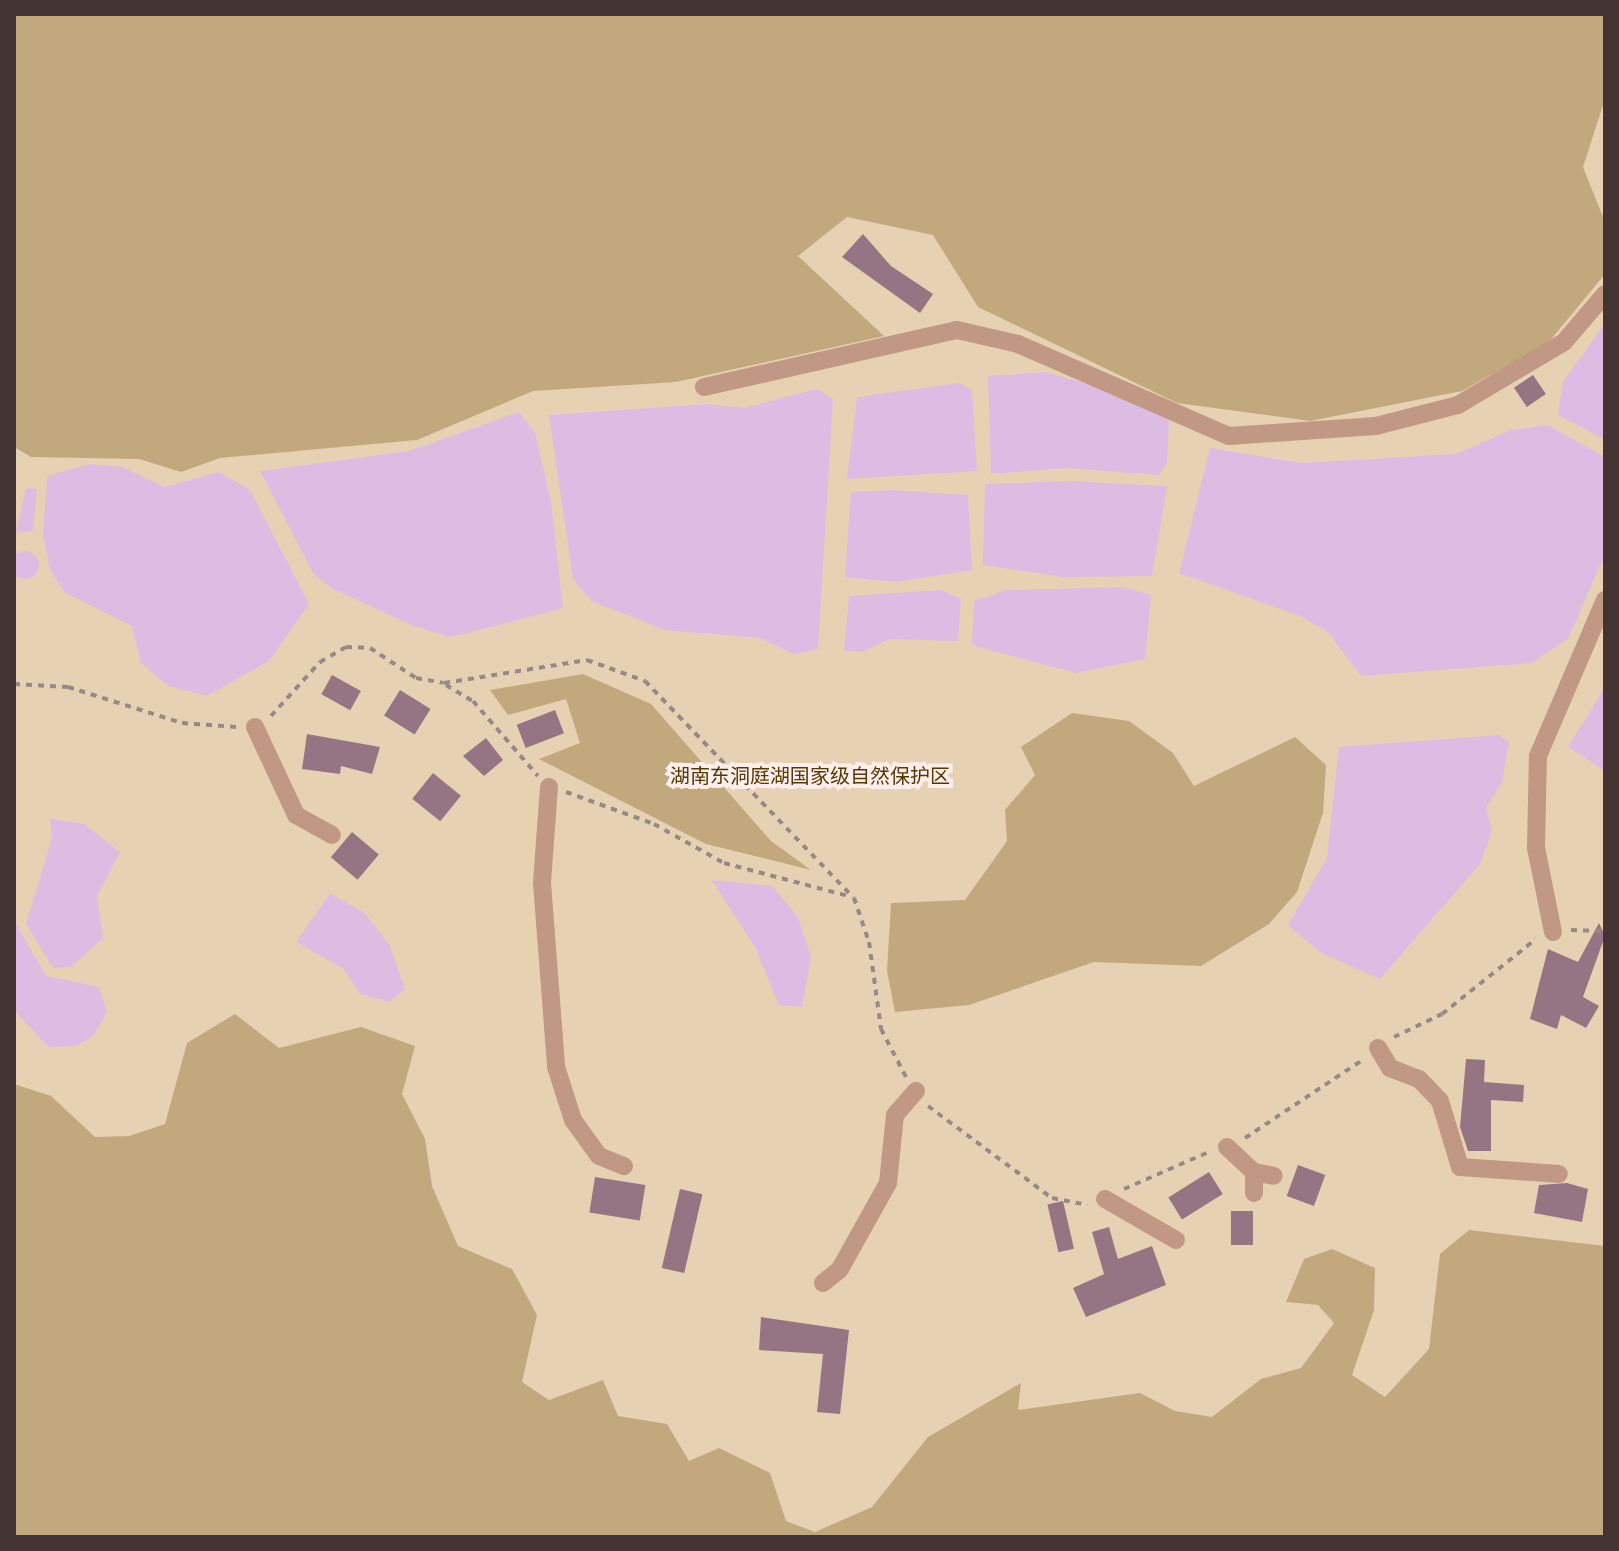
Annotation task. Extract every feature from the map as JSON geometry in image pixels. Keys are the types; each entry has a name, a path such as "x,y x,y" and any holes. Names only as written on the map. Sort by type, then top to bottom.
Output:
{"street":[{"path":"704,387 957,330 1018,344 1229,436 1376,426 1458,405 1564,342 1605,294"},
{"path":"1553,932 1536,848 1538,756 1605,600"},
{"path":"255,727 296,815 332,835"},
{"path":"549,787 542,883 556,1067 573,1120 599,1156 624,1166"},
{"path":"1378,1048 1390,1068 1419,1079 1440,1101 1460,1167 1559,1174"},
{"path":"823,1283 840,1269 888,1183 895,1115 916,1091"},
{"path":"1227,1147 1254,1172 1274,1176"},
{"path":"1254,1172 1254,1193"},
{"path":"1105,1199 1176,1240"}],"path":[{"path":"14,684 68,687 182,723 255,727 320,662 346,647 370,648 416,678 444,683 473,701 549,787 654,824 724,863 854,898"},
{"path":"444,683 550,660 618,666 693,723 748,792 854,898 869,942 881,1029 916,1091 939,1119 1052,1198 1069,1205 1105,1199 1227,1147 1378,1048 1442,1014 1523,945 1553,932 1605,931"}],"green space":[{"name":"湖南东洞庭湖国家级自然保护区","path":"14,14 1605,14 1605,1537 14,1537"}],"shaded area":[{"path":"14,14 1605,14 1605,99 1583,167 1605,222 1605,274 1548,343 1462,391 1310,421 1177,403 978,307 933,235 847,217 798,256 884,336 676,382 533,391 417,440 220,458 181,472 139,459 31,457 14,447"},
{"path":"1605,323 1605,440 1558,415 1563,382"},
{"path":"1045,372 1148,401 1169,421 1167,463 1159,475 1066,468 991,474 988,376"},
{"path":"959,383 972,390 977,471 847,479 857,397"},
{"path":"817,389 833,399 818,649 794,654 759,638 665,630 591,601 573,579 549,415 707,404 744,408"},
{"path":"519,412 535,433 551,501 563,608 468,633 449,637 409,624 331,588 313,573 260,471 409,451"},
{"path":"1547,425 1605,457 1605,554 1568,639 1531,663 1361,676 1328,632 1302,617 1179,573 1210,448 1301,463 1456,454 1511,430"},
{"path":"89,464 123,467 164,487 219,472 250,490 309,604 269,661 207,696 168,686 141,663 132,626 64,592 50,570 43,536 47,476"},
{"path":"1071,481 1167,486 1152,576 1063,577 983,565 985,484"},
{"path":"26,488 37,489 33,531 16,533"},
{"path":"894,490 968,495 972,570 896,582 845,577 851,492"},
{"path":"25,551 35,555 39,565 35,575 25,579 15,575 11,565 15,555"},
{"path":"1123,587 1151,595 1145,659 1075,673 972,645 974,601 1006,590"},
{"path":"941,590 961,599 958,641 890,639 861,652 844,650 849,596"},
{"path":"583,674 651,704 771,841 811,870 706,844 539,759 580,743 566,699 508,715 490,690"},
{"path":"1605,687 1605,771 1568,747"},
{"path":"1072,713 1129,721 1173,753 1194,786 1295,737 1326,765 1323,813 1297,892 1269,924 1201,966 1094,962 969,1005 895,1012 887,971 891,903 965,900 1007,841 1005,810 1035,775 1021,747"},
{"path":"1499,735 1509,742 1502,782 1486,808 1492,831 1480,864 1380,979 1321,953 1288,925 1327,858 1339,747"},
{"path":"50,819 84,824 120,852 97,896 103,938 71,967 53,968 26,924 52,838"},
{"path":"712,880 772,886 798,917 811,957 802,1007 779,1005 755,947"},
{"path":"330,894 364,912 390,946 405,989 389,1002 360,994 344,969 296,942"},
{"path":"14,920 46,976 99,987 107,1012 94,1035 76,1046 48,1047 14,1010"},
{"path":"235,1014 279,1048 361,1027 415,1046 402,1094 425,1139 432,1186 458,1246 512,1269 537,1315 522,1382 549,1400 603,1380 618,1416 667,1424 689,1461 719,1448 770,1473 786,1521 815,1532 872,1507 928,1437 1021,1383 1018,1410 1140,1393 1175,1411 1212,1417 1261,1379 1301,1368 1334,1323 1318,1305 1286,1302 1304,1259 1332,1249 1375,1268 1374,1310 1352,1375 1385,1397 1429,1349 1440,1254 1469,1230 1605,1246 1605,1537 14,1537 14,1084 51,1096 95,1137 129,1136 165,1124 187,1043"}],"building":[{"path":"863,234 891,266 933,294 920,313 842,257"},
{"path":"1533,375 1546,394 1527,407 1514,388"},
{"path":"332,675 361,691 350,710 321,694"},
{"path":"400,690 431,709 415,735 384,715"},
{"path":"555,710 564,733 526,748 517,725"},
{"path":"307,734 380,747 372,774 341,766 340,774 302,769"},
{"path":"486,738 503,760 484,776 463,756"},
{"path":"433,773 461,796 440,821 412,799"},
{"path":"352,832 379,854 358,880 331,857"},
{"path":"1599,923 1605,936 1583,997 1599,1006 1586,1028 1561,1015 1557,1029 1530,1019 1548,949 1578,962"},
{"path":"1466,1059 1485,1060 1484,1082 1524,1085 1523,1102 1491,1100 1491,1151 1468,1151 1460,1127"},
{"path":"1298,1165 1325,1175 1314,1206 1287,1196"},
{"path":"1209,1172 1223,1194 1182,1219 1168,1197"},
{"path":"595,1177 645,1185 640,1221 589,1213"},
{"path":"1567,1183 1588,1189 1582,1222 1534,1213 1539,1185"},
{"path":"680,1189 702,1194 684,1273 662,1268"},
{"path":"1063,1201 1074,1249 1058,1252 1047,1205"},
{"path":"1231,1211 1253,1211 1253,1245 1231,1245"},
{"path":"1109,1227 1118,1259 1152,1246 1166,1285 1086,1317 1073,1288 1104,1274 1092,1232"},
{"path":"761,1317 849,1330 840,1414 817,1412 823,1354 759,1350"}]}
